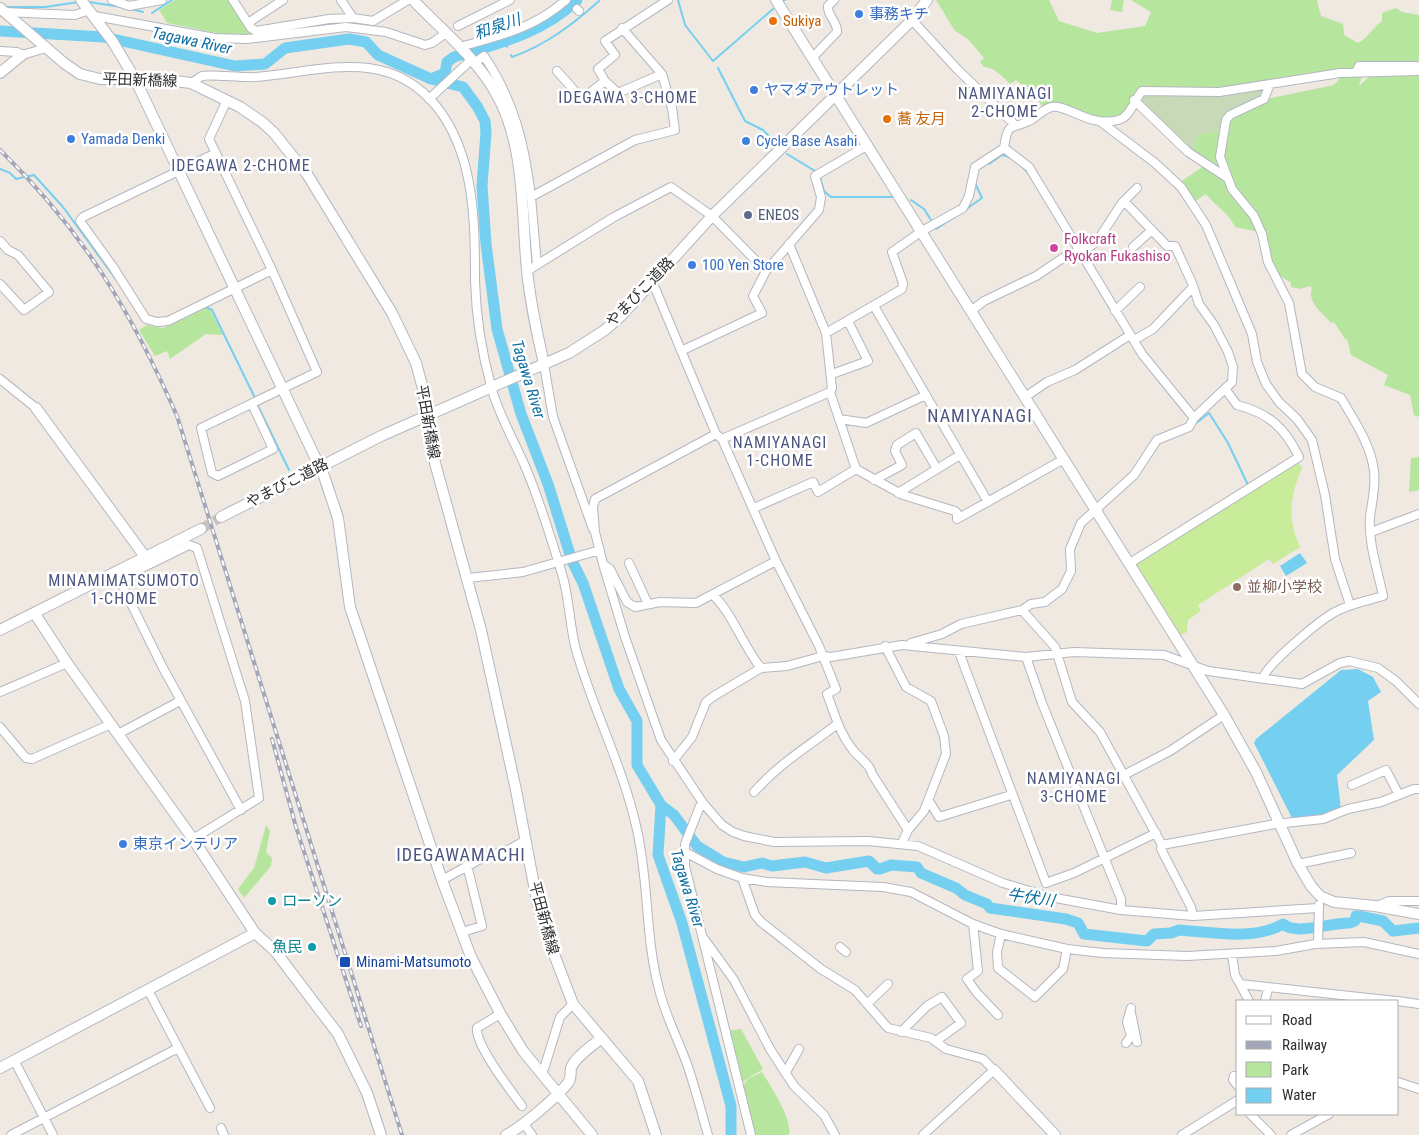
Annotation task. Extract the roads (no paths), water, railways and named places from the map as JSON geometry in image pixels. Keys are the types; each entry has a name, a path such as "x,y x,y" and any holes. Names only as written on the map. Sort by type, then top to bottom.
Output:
{"street":[{"path":"81,0 94,14 134,79 330,490 338,518 350,607 442,880 481,980 523,1051 592,1135"},
{"path":"112,0 129,6 162,0"},
{"path":"233,0 248,23 256,31 302,22 353,18 373,21 408,0"},
{"path":"248,23 283,0"},
{"path":"341,0 353,18"},
{"path":"413,0 467,55 492,87 501,103 514,143 522,202 527,271 540,365 552,417 595,532"},
{"path":"458,26 492,3 510,0"},
{"path":"430,98 461,69 467,55 533,24 566,0"},
{"path":"662,74 618,93 605,81 598,69 615,55 602,43 622,28 668,0"},
{"path":"776,0 1224,715 1256,772 1298,864 1311,886 1320,896 1334,902 1375,906 1419,914"},
{"path":"812,57 837,32 837,28 828,10 828,6 834,0"},
{"name":"やまびこ道路","path":"221,518 381,436 578,348 604,330 622,315 712,216 912,20 927,0"},
{"path":"4,12 94,14 216,38 247,39 346,27 386,32 425,44 432,43 446,33"},
{"name":"平田新橋線","path":"4,12 72,70 90,78 159,79 191,83 251,114 274,133 321,196 404,334 416,362 423,389 426,417 435,462 481,630 541,919 561,977 573,1004 638,1081 656,1135"},
{"path":"462,14 466,22"},
{"path":"912,20 958,70 1014,124"},
{"path":"531,197 635,140 675,130 672,108 662,74 622,28"},
{"path":"0,73 22,55 43,46"},
{"path":"0,51 17,52 22,55"},
{"path":"467,55 484,56 508,97 524,145 537,265"},
{"path":"191,83 204,75 231,78 257,77 320,67 355,66 373,69 396,77 430,98 448,126 464,162 468,179 474,220 476,299 493,387 550,534 562,575 569,623 577,653 637,830 652,956 659,990 688,1067 708,1135"},
{"path":"557,71 582,100 605,81"},
{"path":"1100,122 1120,120 1128,114 1134,100 1142,92 1219,92 1356,72 1419,71"},
{"path":"1263,678 1267,669 1334,613 1350,605 1383,596 1371,532 1370,517 1375,489 1374,469 1366,444 1341,398 1315,387 1302,374 1291,311 1268,262 1262,234 1254,216 1226,177 1220,157 1226,120 1230,115 1264,99 1270,84"},
{"path":"227,100 209,139 272,270 317,372 201,428 212,473 218,476 273,450 252,404"},
{"path":"1134,100 1188,152 1226,177"},
{"path":"826,333 902,289 903,283 892,252 922,231 963,208 969,196 975,167 1004,148 1006,135 1014,124 1030,121 1043,110 1053,107 1100,122 1155,163 1181,187 1206,225 1252,334 1256,362 1266,384 1278,402 1297,419 1312,440 1327,503 1335,558 1350,605"},
{"path":"680,351 762,313 753,296 766,271 821,204 821,197 814,176 868,145"},
{"path":"1004,148 1029,167 1148,364 1194,418"},
{"path":"216,154 83,217 80,221 113,267 146,319 157,322 168,321 272,270"},
{"path":"527,271 614,217 671,188 712,216 766,271"},
{"path":"971,311 984,301 1036,276 1066,256 1080,251 1098,240 1124,200 1137,188"},
{"path":"902,645 942,634 961,624 1022,610 1031,604 1045,602 1062,589 1072,571 1070,549 1077,528 1134,474 1157,440 1189,427 1194,418 1226,390 1232,382 1233,367 1231,359 1214,325 1199,304 1175,246 1167,246 1124,200"},
{"path":"1135,243 1152,230"},
{"path":"0,240 8,250 18,255 49,292 24,310 0,284"},
{"path":"789,244 826,333 832,374 830,392 856,469 898,494 944,506 957,513 957,519 1064,459"},
{"path":"650,283 655,288 680,351 754,508 776,561 823,656 836,689 827,694 836,725 853,750 872,770 877,782 908,830"},
{"path":"1115,311 1140,287"},
{"path":"1025,397 1047,382 1075,370 1132,337 1154,328 1193,287"},
{"path":"874,306 988,502"},
{"path":"832,374 868,361 848,321"},
{"path":"0,379 36,408 146,558"},
{"path":"1130,563 1299,457 1289,437 1271,420 1258,410 1237,405 1226,390"},
{"path":"830,392 719,436 596,499 594,507 598,550 657,731 673,760 702,803 722,826 744,836 774,842 902,843 918,846 1003,883 1050,897 1121,910 1193,916 1318,910"},
{"path":"839,419 866,422 926,395"},
{"path":"874,480 902,465 895,451 897,445 916,433 937,469"},
{"path":"898,494 960,455"},
{"path":"754,508 813,482 818,492 856,469"},
{"path":"1371,532 1419,514"},
{"path":"0,630 146,558 200,529"},
{"path":"116,573 138,570 189,545 197,548 245,701 259,798 193,839"},
{"path":"468,578 523,572 598,550"},
{"path":"603,564 610,569 630,606 696,603 776,561"},
{"path":"629,563 648,604"},
{"path":"116,573 180,701 240,810"},
{"path":"713,595 721,602 742,643 761,668"},
{"path":"1022,610 1055,647 1072,702 1100,732 1156,833 1162,845 1161,849 1191,907 1193,916"},
{"path":"35,614 110,724 193,839 255,933 275,951 338,1034 367,1093 381,1135"},
{"path":"673,760 692,737 706,702 761,668 787,666 823,656 832,657 885,646 902,645 1026,657 1074,652 1164,655 1192,663 1208,671 1302,684 1340,663 1363,664 1378,668 1396,681 1419,704"},
{"path":"885,646 906,687 931,701 944,736 946,754 929,801 917,821 908,830 902,843"},
{"path":"959,652 1046,883 1104,859 1156,833"},
{"path":"1026,657 1042,703 1121,899 1121,910"},
{"path":"0,692 68,663"},
{"path":"118,734 180,701"},
{"path":"1124,775 1170,751 1224,715"},
{"path":"0,727 26,758 32,759 110,724"},
{"path":"754,792 772,772 792,755 836,725"},
{"path":"1352,785 1386,770 1399,795"},
{"path":"1162,845 1279,823 1323,819 1348,809 1381,802 1419,789"},
{"path":"929,801 939,817 1011,794"},
{"path":"702,803 685,848 685,866 751,1135"},
{"path":"442,880 484,856 508,850 526,840"},
{"path":"685,848 717,869 742,878 767,882 888,887 911,892 973,924 1001,934 1067,949 1150,955 1232,954 1276,951 1318,942 1364,942 1419,954"},
{"path":"1298,864 1351,854"},
{"path":"462,932 482,926 468,865"},
{"path":"742,878 755,915 761,922 821,969 855,990 888,1028 936,1041 946,1049 984,1058 1055,1135"},
{"path":"1318,942 1320,896"},
{"path":"1375,906 1389,901 1419,901"},
{"path":"973,924 978,971 967,979 977,993 998,1015"},
{"path":"0,1068 255,933"},
{"path":"700,933 734,980 770,1049 794,1086 824,1115 835,1135"},
{"path":"1001,934 997,952 998,968 1035,997 1063,969 1067,949"},
{"path":"1232,954 1235,974 1248,1000"},
{"path":"867,1004 888,984"},
{"path":"1240,984 1268,989 1386,1000"},
{"path":"1264,1000 1268,989"},
{"path":"148,990 210,1108"},
{"path":"901,1032 927,1006 942,996 961,1022 936,1041"},
{"path":"1399,1001 1419,1004"},
{"path":"544,1070 560,1017 573,1004"},
{"path":"1126,1043 1131,1036 1127,1022 1131,1010 1137,1042"},
{"path":"500,1014 477,1028 476,1034 491,1065 522,1106"},
{"path":"506,1135 524,1124 569,1082 571,1068 576,1061 602,1038"},
{"path":"11,1135 178,1048"},
{"path":"786,1072 799,1049"},
{"path":"14,1060 53,1135"},
{"path":"923,1135 994,1070"},
{"path":"1234,1076 1233,1080 1236,1084"},
{"path":"1399,1082 1419,1089"},
{"path":"1182,1135 1236,1101"},
{"path":"1251,1115 1270,1135"},
{"path":"1291,1135 1327,1115"},
{"path":"524,1124 532,1135"}],"water":[{"path":"1300,553 1307,563 1286,576 1280,566"},
{"path":"1358,669 1373,677 1381,692 1368,701 1374,740 1337,775 1341,810 1323,817 1293,820 1254,743 1256,739 1341,670"}],"waterway":[{"path":"152,13 172,0"},
{"name":"和泉川","path":"431,79 445,73 447,62 454,57 503,42 535,29 550,21 577,0"},
{"path":"678,0 685,25 713,61 773,9"},
{"path":"511,55 512,57 536,47 569,26 599,1"},
{"path":"4,7 45,7 79,2"},
{"path":"89,2 121,7"},
{"path":"131,9 143,12"},
{"name":"Tagawa River","path":"0,31 104,37 235,66 265,64 285,48 349,39 366,42 378,55 431,79 463,87 477,106 485,121 486,133 482,186 486,244 497,329 521,414 548,484 572,561 583,583 619,689 637,721 637,765 661,805 658,855 682,923 731,1106 731,1135"},
{"name":"和泉川","path":"506,42 507,47"},
{"path":"718,68 745,121 763,130 775,142"},
{"path":"787,154 815,171"},
{"path":"989,164 1002,155 1020,164 1034,181 1056,218"},
{"path":"0,169 10,173 16,179 34,175 63,207 115,278"},
{"path":"820,177 824,191 831,197 893,197"},
{"path":"965,210 982,198 975,183"},
{"path":"911,200 924,209 931,220"},
{"path":"936,229 961,213"},
{"path":"1080,258 1112,312"},
{"path":"201,309 206,307 212,310 255,398"},
{"path":"141,317 144,322 150,324"},
{"path":"157,326 167,324"},
{"path":"1147,366 1189,418"},
{"path":"258,406 289,470"},
{"path":"1195,424 1209,413 1228,443 1248,485"},
{"name":"牛伏川","path":"661,805 674,815 697,846 723,862 744,867 762,863 772,866 805,862 826,868 869,861 877,869 891,865 917,867 921,873 956,888 965,895 987,904 990,908 1066,919 1078,923 1084,934 1147,941 1154,934 1171,933 1179,930 1246,934 1272,929 1283,924 1297,929 1306,929 1350,923 1355,921 1356,916 1383,921 1393,931 1419,928"}],"tunnel":[{"path":"201,529 221,517"}],"railway":[{"path":"0,150 30,180 56,211 102,274 142,342 177,416 402,1135"},
{"path":"272,739 296,827 361,1026"}],"place":[{"name":"事務キチ","path":"859,14"},
{"name":"Sukiya","path":"773,21"},
{"name":"ヤマダアウトレット","path":"754,90"},
{"name":"蕎 友月","path":"887,119"},
{"name":"Yamada Denki","path":"71,139"},
{"name":"Cycle Base Asahi","path":"746,141"},
{"name":"ENEOS","path":"748,215"},
{"name":"Folkcraft Ryokan Fukashiso","path":"1054,248"},
{"name":"100 Yen Store","path":"692,265"},
{"name":"並柳小学校","path":"1237,587"},
{"name":"東京インテリア","path":"123,844"},
{"name":"ローソン","path":"272,901"},
{"name":"魚民","path":"312,947"},
{"name":"Minami-Matsumoto","path":"345,962"}],"district":[{"name":"IDEGAWA 3-CHOME","path":"628,97"},
{"name":"NAMIYANAGI 2-CHOME","path":"1005,102"},
{"name":"IDEGAWA 2-CHOME","path":"241,165"},
{"name":"NAMIYANAGI","path":"980,416"},
{"name":"NAMIYANAGI 1-CHOME","path":"780,451"},
{"name":"MINAMIMATSUMOTO 1-CHOME","path":"124,589"},
{"name":"NAMIYANAGI 3-CHOME","path":"1074,787"},
{"name":"IDEGAWAMACHI","path":"461,855"}]}
